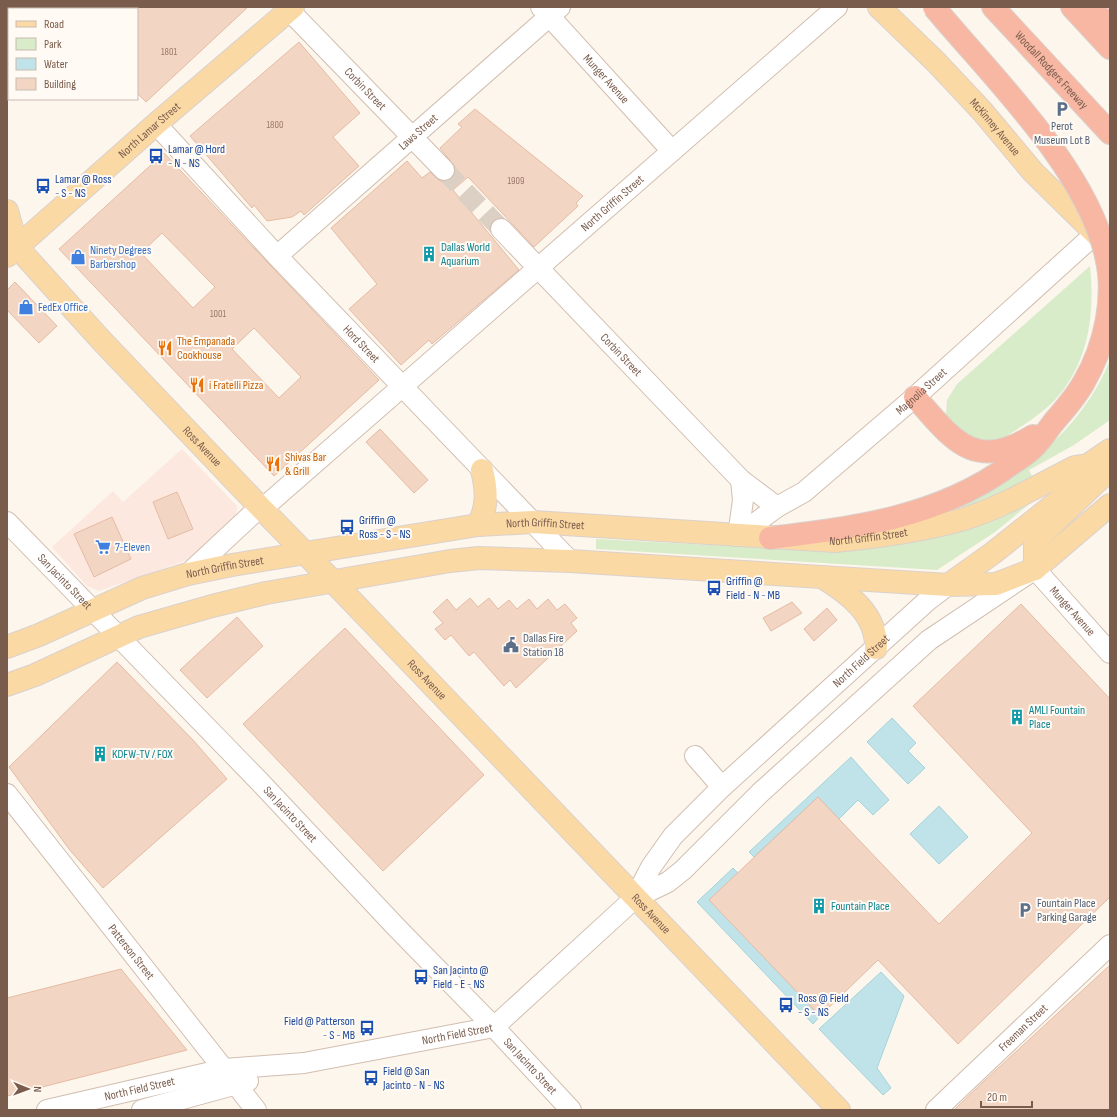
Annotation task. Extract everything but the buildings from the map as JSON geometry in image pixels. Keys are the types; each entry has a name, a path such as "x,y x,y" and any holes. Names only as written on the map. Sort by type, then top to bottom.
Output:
{"highway":[{"path":"770,538 876,523 922,510 950,499 990,480 1032,449 1053,423 1084,382 1104,331 1108,311 1110,287 1106,257 1087,204 1068,172 1045,139 934,7"},
{"name":"Woodall Rodgers Freeway","path":"993,7 1110,133"},
{"path":"1072,7 1110,22"},
{"path":"1072,7 1110,48"},
{"path":"915,397 960,444 973,450 988,452 1008,448 1025,441 1053,423"}],"main road":[{"name":"McKinney Avenue","path":"879,7 982,111 1033,172 1103,241"},
{"name":"North Lamar Street","path":"10,247 156,124 290,8"},
{"name":"Ross Avenue","path":"7,212 10,247 306,553 839,1110"},
{"path":"1088,465 1110,450"},
{"name":"North Griffin Street","path":"7,647 142,588 188,574 232,565 478,525 533,522 835,541 907,532 965,518 995,506 1075,467 1088,465"},
{"name":"North Field Street","path":"948,585 993,553 1082,482 1088,465"},
{"path":"7,685 35,675 139,628 212,606 266,593 450,560 479,558 570,561 948,585 996,584 1035,569 1035,546 1040,536 1106,473 1110,467"},
{"path":"478,525 486,502 486,488 482,470"},
{"name":"North Field Street","path":"1035,569 1110,505"},
{"path":"821,576 843,590 868,617 876,637 876,648"}],"street":[{"name":"North Griffin Street","path":"188,574 261,508 402,387 837,7"},
{"name":"Corbin Street","path":"290,8 444,170"},
{"name":"Munger Avenue","path":"550,10 672,151"},
{"name":"Laws Street","path":"277,256 412,136 550,10"},
{"name":"Hord Street","path":"156,124 277,256 570,561"},
{"name":"Corbin Street","path":"501,229 539,267 741,480 777,507"},
{"name":"Magnolia Street","path":"738,536 777,507 804,492 915,397 1103,241"},
{"path":"738,536 743,500 741,480"},
{"name":"San Jacinto Street","path":"7,522 494,1027 570,1110"},
{"name":"Munger Avenue","path":"1035,569 1110,653"},
{"name":"North Field Street","path":"47,1110 224,1070 304,1063 494,1027 635,898 668,882 683,870 760,793 929,640 1035,569"},
{"name":"North Field Street","path":"635,898 651,867 673,836 722,787 927,601 948,585"},
{"path":"837,724 833,716 832,707 834,698 868,666 876,648"},
{"path":"695,756 722,787"},
{"name":"Patterson Street","path":"7,794 256,1110"},
{"name":"Freeman Street","path":"936,1110 1110,945"},
{"name":"North Field Street","path":"142,1110 237,1085 304,1063"}],"shaded area":[{"path":"7,7 31,7 8,8 7,34"},
{"path":"182,449 237,506 236,518 190,559 99,591 87,586 52,547 113,491 123,502"}],"green space":[{"path":"1090,266 1092,300 1088,334 1084,350 1070,380 1054,401 1038,415 996,443 967,437 952,427 946,415 947,400 957,384"},
{"path":"1110,359 1110,420 1074,445 1029,470 1033,478 970,505 936,515 1021,466 1045,449 1079,414 1105,372"},
{"path":"1044,492 995,532 937,570 596,549 596,539 807,550 844,548"}],"water":[{"path":"892,718 916,743 908,751 925,768 908,784 867,742"},
{"path":"851,757 889,800 873,815 858,800 839,819 818,797 754,857 749,852"},
{"path":"939,806 968,837 939,864 910,834"},
{"path":"733,868 738,873 710,900 820,1016 813,1024 697,902"},
{"path":"881,972 904,996 877,1068 891,1088 883,1095 819,1029"}],"tunnel":[{"path":"444,170 501,229"}],"place":[{"name":"Perot Museum Lot B","path":"1062,109"},
{"name":"Lamar @ Hord - N - NS","path":"156,156"},
{"name":"Lamar @ Ross - S - NS","path":"43,186"},
{"name":"Dallas World Aquarium","path":"429,254"},
{"name":"Ninety Degrees Barbershop","path":"78,257"},
{"name":"FedEx Office","path":"26,307"},
{"name":"The Empanada Cookhouse","path":"165,348"},
{"name":"i Fratelli Pizza","path":"197,385"},
{"name":"Shivas Bar & Grill","path":"273,464"},
{"name":"Griffin @ Ross - S - NS","path":"347,527"},
{"name":"7-Eleven","path":"103,547"},
{"name":"Griffin @ Field - N - MB","path":"714,588"},
{"name":"Dallas Fire Station 18","path":"511,645"},
{"name":"AMLI Fountain Place","path":"1017,717"},
{"name":"KDFW-TV / FOX","path":"100,754"},
{"name":"Fountain Place","path":"819,906"},
{"name":"Fountain Place Parking Garage","path":"1025,910"},
{"name":"San Jacinto @ Field - E - NS","path":"421,977"},
{"name":"Ross @ Field - S - NS","path":"786,1005"},
{"name":"Field @ Patterson - S - MB","path":"367,1028"},
{"name":"Field @ San Jacinto - N - NS","path":"371,1078"}]}
